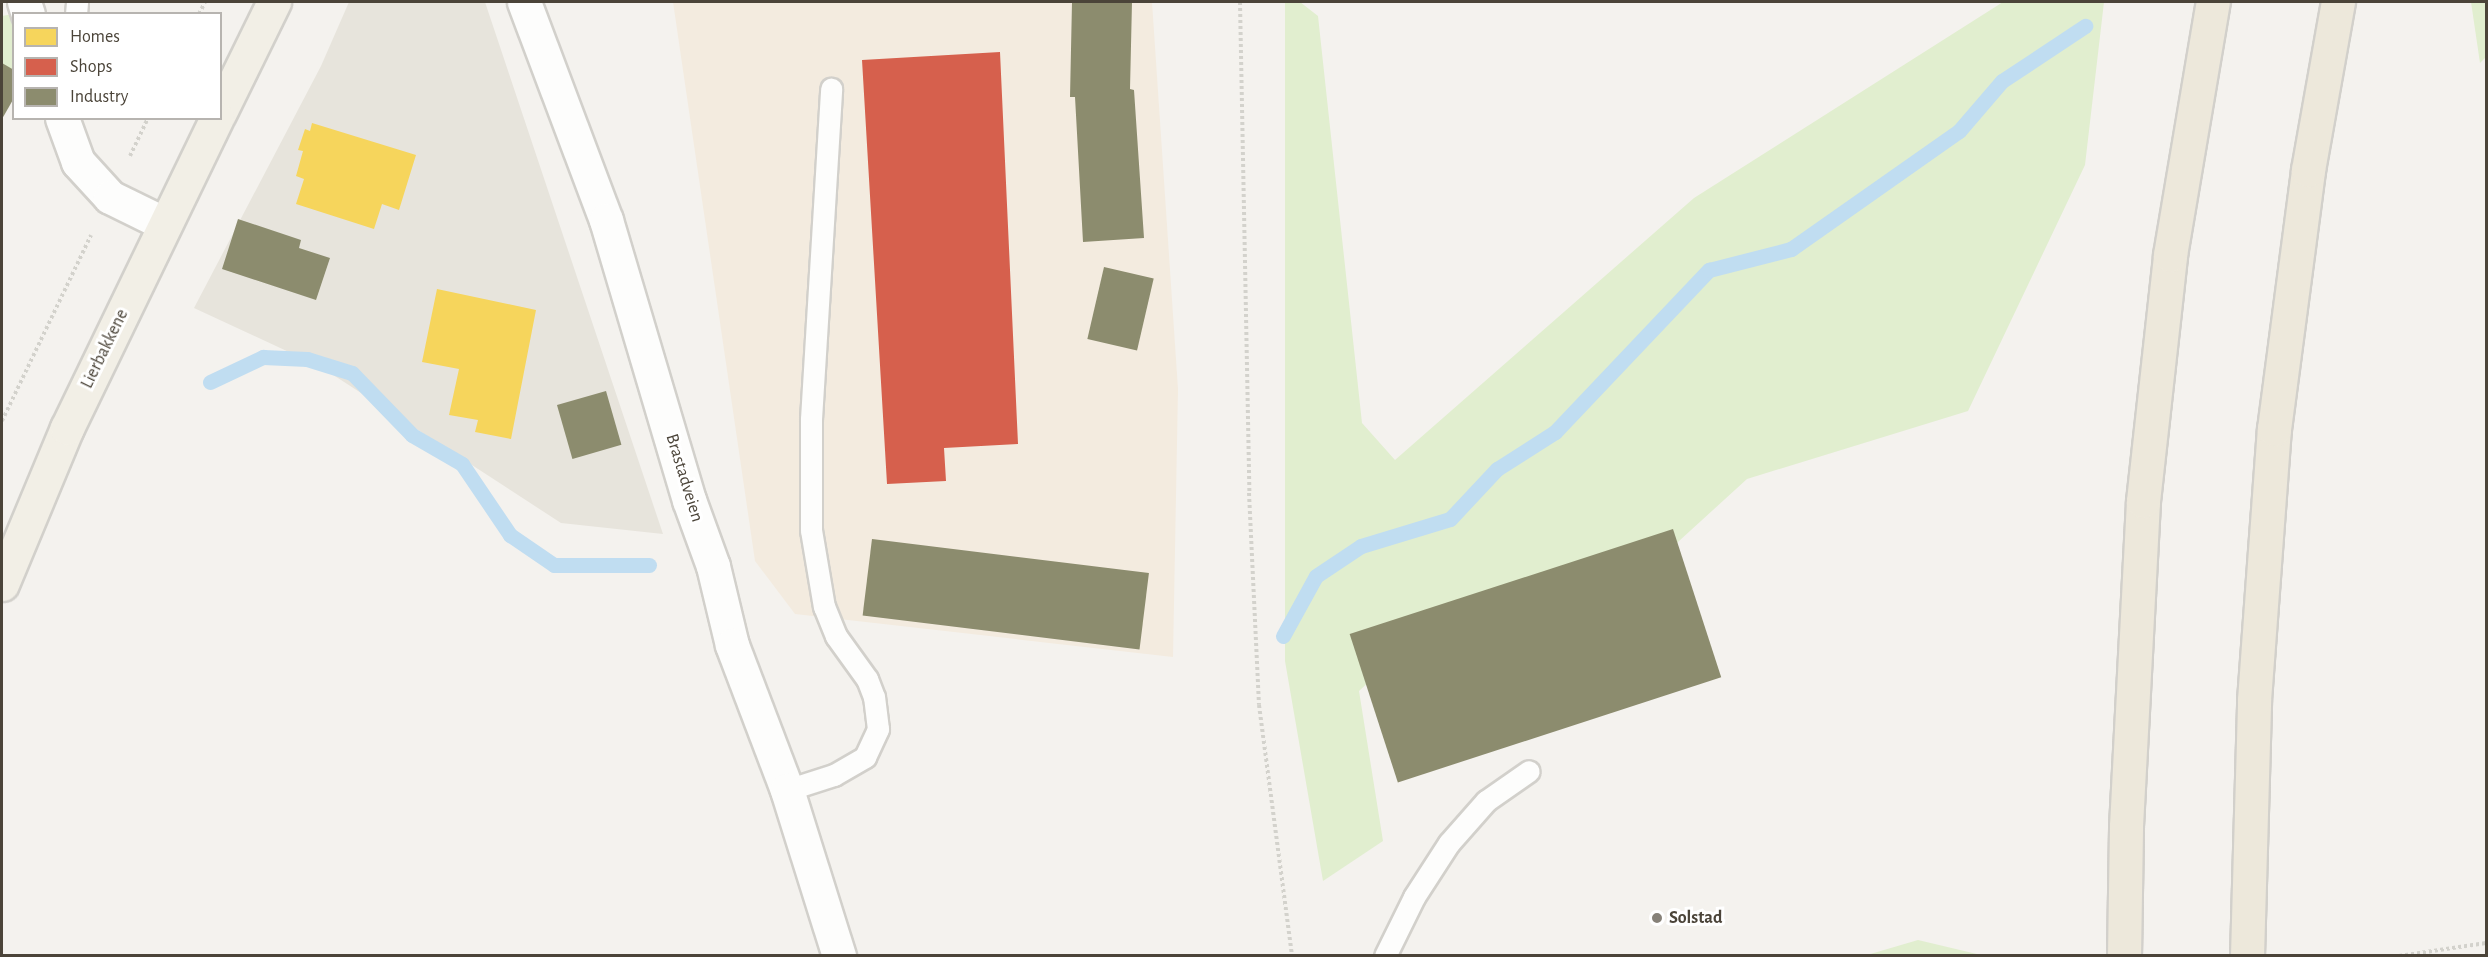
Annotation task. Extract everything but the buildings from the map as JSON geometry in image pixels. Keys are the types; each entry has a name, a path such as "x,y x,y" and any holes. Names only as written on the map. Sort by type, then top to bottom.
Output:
{"highway":[{"path":"2124,956 2127,804 2144,501 2170,255 2213,2"},
{"path":"2247,956 2254,700 2274,429 2306,182 2338,2"}],"main road":[{"path":"222,108 274,2"},
{"name":"Lierbakkene","path":"2,584 63,439 216,120"}],"street":[{"name":"Brastadveien","path":"524,2 606,220 689,500 713,566 732,645 787,790 839,956"},
{"path":"63,120 78,162 110,197 165,224"}],"lane":[{"path":"787,790 834,775 865,757 878,729 874,697 867,679 836,636 824,607 811,530 811,418 831,89"},
{"path":"1385,956 1414,897 1449,843 1486,801 1529,771"}],"path":[{"path":"1240,2 1249,494 1258,682 1293,956"},
{"path":"2,421 147,120"},
{"path":"2399,956 2487,943"}],"shaded area":[{"path":"349,2 485,2 663,534 561,523 321,367 194,308 321,66"},
{"path":"673,2 1152,2 1178,389 1173,657 795,614 755,561"}],"green space":[{"path":"1285,2 1300,2 1318,16 1362,423 1395,460 1694,198 2003,2 2104,2 2085,165 1968,411 1747,479 1622,593 1413,641 1359,691 1383,841 1323,881 1285,661"},
{"path":"2471,2 2486,2 2486,57 2480,63"},
{"path":"12,14 12,87 2,116 2,16"},
{"path":"1918,940 1981,955 1867,955"}],"waterway":[{"path":"1283,636 1316,576 1361,546 1450,519 1497,469 1555,432 1709,270 1791,249 1959,131 2002,81 2085,26"},
{"path":"210,382 263,357 307,359 352,373 412,435 462,464 510,535 554,565 649,565"}],"place":[{"name":"Solstad","path":"1657,918"}]}
